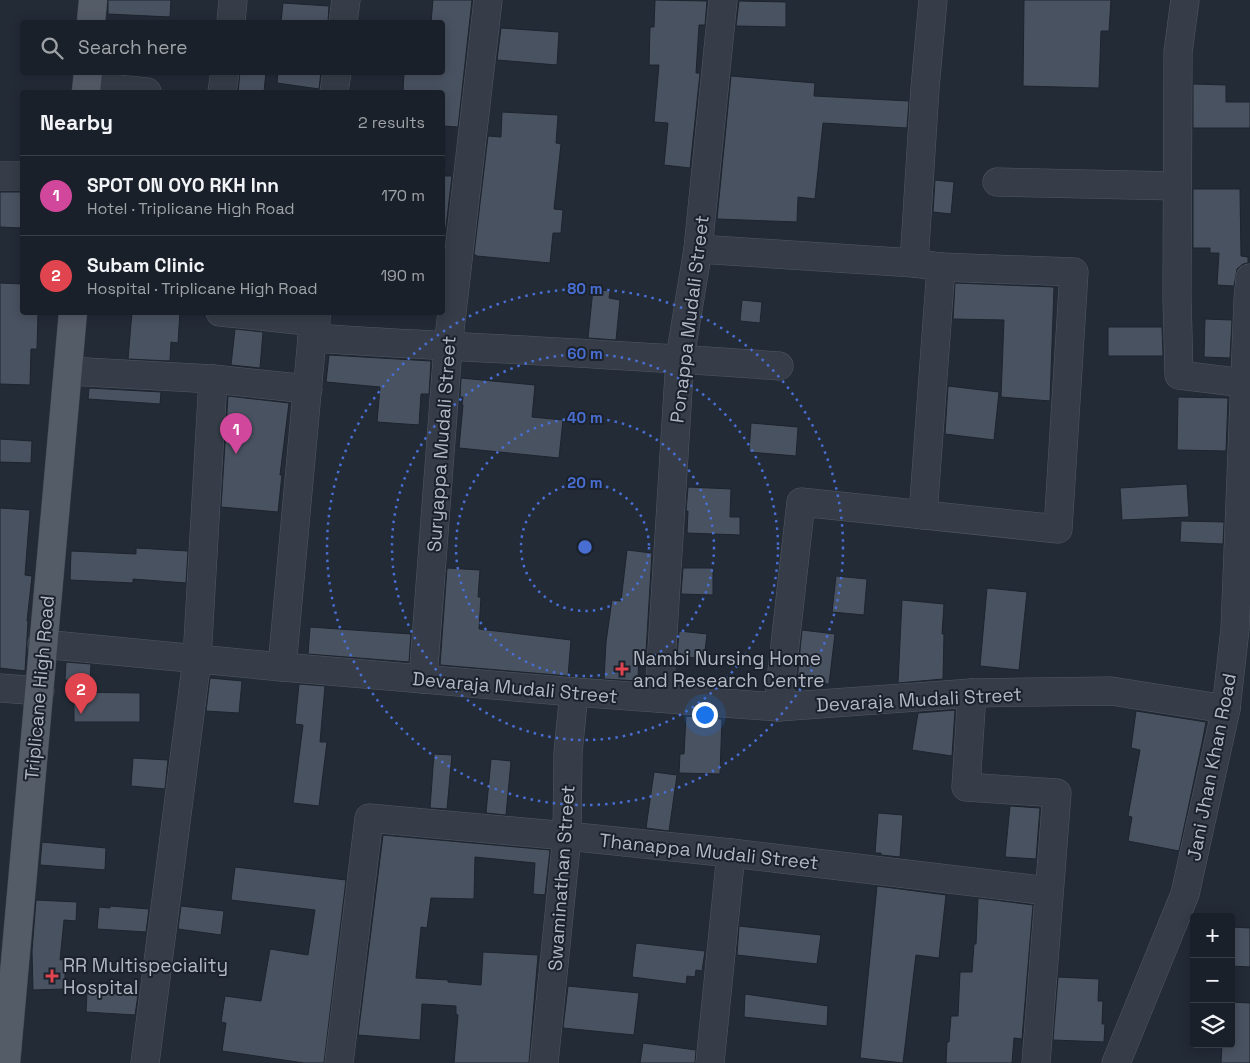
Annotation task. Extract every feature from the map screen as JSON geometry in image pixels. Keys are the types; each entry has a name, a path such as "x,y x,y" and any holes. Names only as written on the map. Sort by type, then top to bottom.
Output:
{"main road":[{"path":"91,20 93,0"},
{"name":"Triplicane High Road","path":"6,1063 73,315"}],"street":[{"path":"230,20 233,0"},
{"path":"343,20 346,0"},
{"name":"Suryappa Mudali Street","path":"423,679 448,347 488,0"},
{"name":"Ponappa Mudali Street","path":"658,698 680,358 698,249 723,0"},
{"path":"914,263 925,88 933,0"},
{"path":"1185,0 1178,52 1176,297 1179,375 1244,383"},
{"path":"222,90 225,75"},
{"path":"334,90 337,75"},
{"path":"87,84 131,90"},
{"path":"0,176 20,176"},
{"path":"997,182 1177,186"},
{"path":"698,249 914,263 941,267 1074,272 1058,529 800,502 778,708"},
{"path":"923,515 941,267"},
{"name":"Jani Jhan Khan Road","path":"1116,1063 1185,894 1242,630 1244,383 1250,278"},
{"path":"244,315 315,324 448,347 680,358 779,366"},
{"path":"282,667 315,324"},
{"path":"68,371 213,379 308,389"},
{"path":"145,1063 197,660 213,379"},
{"name":"Devaraja Mudali Street","path":"42,644 197,660 778,708 972,693 1111,691 1226,709"},
{"path":"0,688 40,691"},
{"name":"Swaminathan Street","path":"544,1063 567,836 568,753 574,692"},
{"path":"972,693 966,786 1057,793 1036,1063"},
{"name":"Thanappa Mudali Street","path":"339,1063 370,818 732,853 1048,891"},
{"path":"710,1063 732,853"}],"building":[{"path":"108,0 171,0 170,17 108,14"},
{"path":"433,0 472,0 458,127 445,126 445,90 403,90 404,75 445,75 445,20 431,20"},
{"path":"655,0 707,1 705,25 699,25 696,73 700,73 690,168 664,165 668,123 654,122 659,65 649,65 650,27 654,27"},
{"path":"1024,0 1111,0 1109,31 1101,31 1099,88 1023,86"},
{"path":"739,1 786,2 786,27 736,26"},
{"path":"283,3 329,6 328,20 281,20"},
{"path":"501,28 559,32 557,65 497,60"},
{"path":"240,75 266,75 264,90 238,90"},
{"path":"278,75 321,75 319,89 277,83"},
{"path":"731,76 815,83 814,96 909,101 907,128 823,123 815,199 798,197 797,222 717,219"},
{"path":"1193,84 1226,85 1226,102 1250,102 1250,128 1193,128"},
{"path":"502,112 558,115 556,143 561,144 554,209 563,210 561,233 553,233 550,263 477,256 474,254 488,136 501,137"},
{"path":"445,176 452,176 445,235"},
{"path":"935,180 954,182 951,214 933,212"},
{"path":"1193,189 1240,189 1241,256 1248,257 1248,263 1243,264 1237,269 1234,286 1217,285 1219,253 1210,253 1210,248 1193,248"},
{"path":"0,192 20,192 20,228 0,227"},
{"path":"0,283 20,284 20,315 38,315 37,349 31,349 30,385 0,384"},
{"path":"955,283 1054,287 1050,401 1001,397 1004,320 953,319"},
{"path":"593,289 610,291 609,298 620,300 616,340 588,338"},
{"path":"742,300 762,302 760,323 740,321"},
{"path":"132,315 180,315 178,343 171,342 170,361 128,359"},
{"path":"1205,319 1232,320 1230,358 1204,357"},
{"path":"1108,327 1162,327 1163,356 1108,356"},
{"path":"235,329 263,332 260,368 231,365"},
{"path":"329,355 431,361 429,394 421,394 419,425 377,422 380,387 326,382"},
{"path":"461,378 535,385 532,417 563,420 559,458 459,448 463,405 463,397 460,397"},
{"path":"948,386 999,392 994,440 945,434"},
{"path":"89,388 161,392 160,404 88,399"},
{"path":"228,396 289,403 280,475 282,475 278,512 221,507"},
{"path":"1178,397 1228,398 1226,451 1177,450"},
{"path":"751,423 798,427 796,456 749,452"},
{"path":"0,439 32,441 31,463 0,462"},
{"path":"1187,484 1189,517 1122,520 1120,488"},
{"path":"688,487 731,489 730,517 740,517 740,535 687,533"},
{"path":"0,508 30,510 25,575 32,576 27,621 25,671 0,668"},
{"path":"1181,521 1224,522 1223,544 1180,542"},
{"path":"136,548 188,551 186,583 133,579 133,583 70,580 71,551 136,554"},
{"path":"627,550 652,553 646,652 639,651 638,681 604,679 606,642 612,600 621,601"},
{"path":"447,568 480,570 478,597 481,597 479,629 571,640 568,676 440,665"},
{"path":"683,568 713,568 713,595 681,594"},
{"path":"836,576 867,579 864,615 832,612"},
{"path":"987,588 1027,592 1019,670 980,666"},
{"path":"902,600 944,604 942,634 944,634 943,679 898,683"},
{"path":"310,627 411,634 409,662 308,654"},
{"path":"802,630 835,634 829,684 797,681"},
{"path":"679,631 707,634 704,659 677,656"},
{"path":"66,662 91,664 90,682 65,680"},
{"path":"210,678 242,681 239,713 206,711"},
{"path":"299,684 325,686 320,742 327,742 319,806 293,803 303,725 295,724"},
{"path":"74,692 140,693 140,722 74,722"},
{"path":"955,710 952,756 912,750 918,713"},
{"path":"1136,711 1206,722 1179,851 1128,841 1132,817 1128,816 1140,750 1131,748"},
{"path":"686,716 722,719 720,774 679,773 680,754 684,754"},
{"path":"434,754 452,755 447,809 430,808"},
{"path":"133,758 168,760 165,789 131,786"},
{"path":"491,759 511,761 506,815 486,813"},
{"path":"654,772 677,775 669,831 646,828"},
{"path":"1010,806 1040,808 1036,859 1005,857"},
{"path":"878,813 903,815 900,857 875,853"},
{"path":"383,835 550,850 545,895 533,894 535,863 475,857 474,899 431,898 427,928 421,927 416,978 481,985 483,952 538,955 529,1063 454,1063 458,1015 456,1014 456,1006 422,1004 420,1040 358,1035"},
{"path":"42,842 106,848 105,870 40,865"},
{"path":"235,867 346,880 324,1063 304,1063 222,1051 226,1023 221,1022 225,996 261,1001 270,949 308,955 315,910 231,900"},
{"path":"877,886 946,895 939,958 916,955 903,1063 860,1058"},
{"path":"978,898 1033,905 1022,1039 1014,1038 1012,1063 946,1063 951,1016 958,1016 960,972 972,972 974,944 976,944"},
{"path":"36,900 77,902 76,921 64,920 60,960 65,959 65,989 33,990 32,951"},
{"path":"110,906 149,909 146,932 97,929 99,907 110,908"},
{"path":"181,906 224,911 221,935 178,929"},
{"path":"739,926 821,935 817,964 737,955"},
{"path":"1235,927 1250,928 1250,967 1235,966"},
{"path":"636,943 705,951 702,971 696,970 695,977 687,976 686,984 632,977"},
{"path":"1058,977 1099,979 1098,1001 1103,1001 1102,1024 1105,1024 1104,1042 1053,1040"},
{"path":"568,986 639,993 634,1035 563,1028"},
{"path":"87,992 138,995 135,1015 86,1012"},
{"path":"745,994 828,1006 827,1026 744,1017"},
{"path":"1235,1002 1250,1003 1250,1063 1221,1063 1222,1048 1235,1048"},
{"path":"643,1043 696,1050 695,1063 640,1063"}],"place":[{"name":"SPOT ON OYO RKH Inn","path":"236,454"},
{"name":"Nambi Nursing Home and Research Centre","path":"622,669"},
{"name":"Subam Clinic","path":"81,714"},
{"name":"RR Multispeciality Hospital","path":"52,976"}]}
